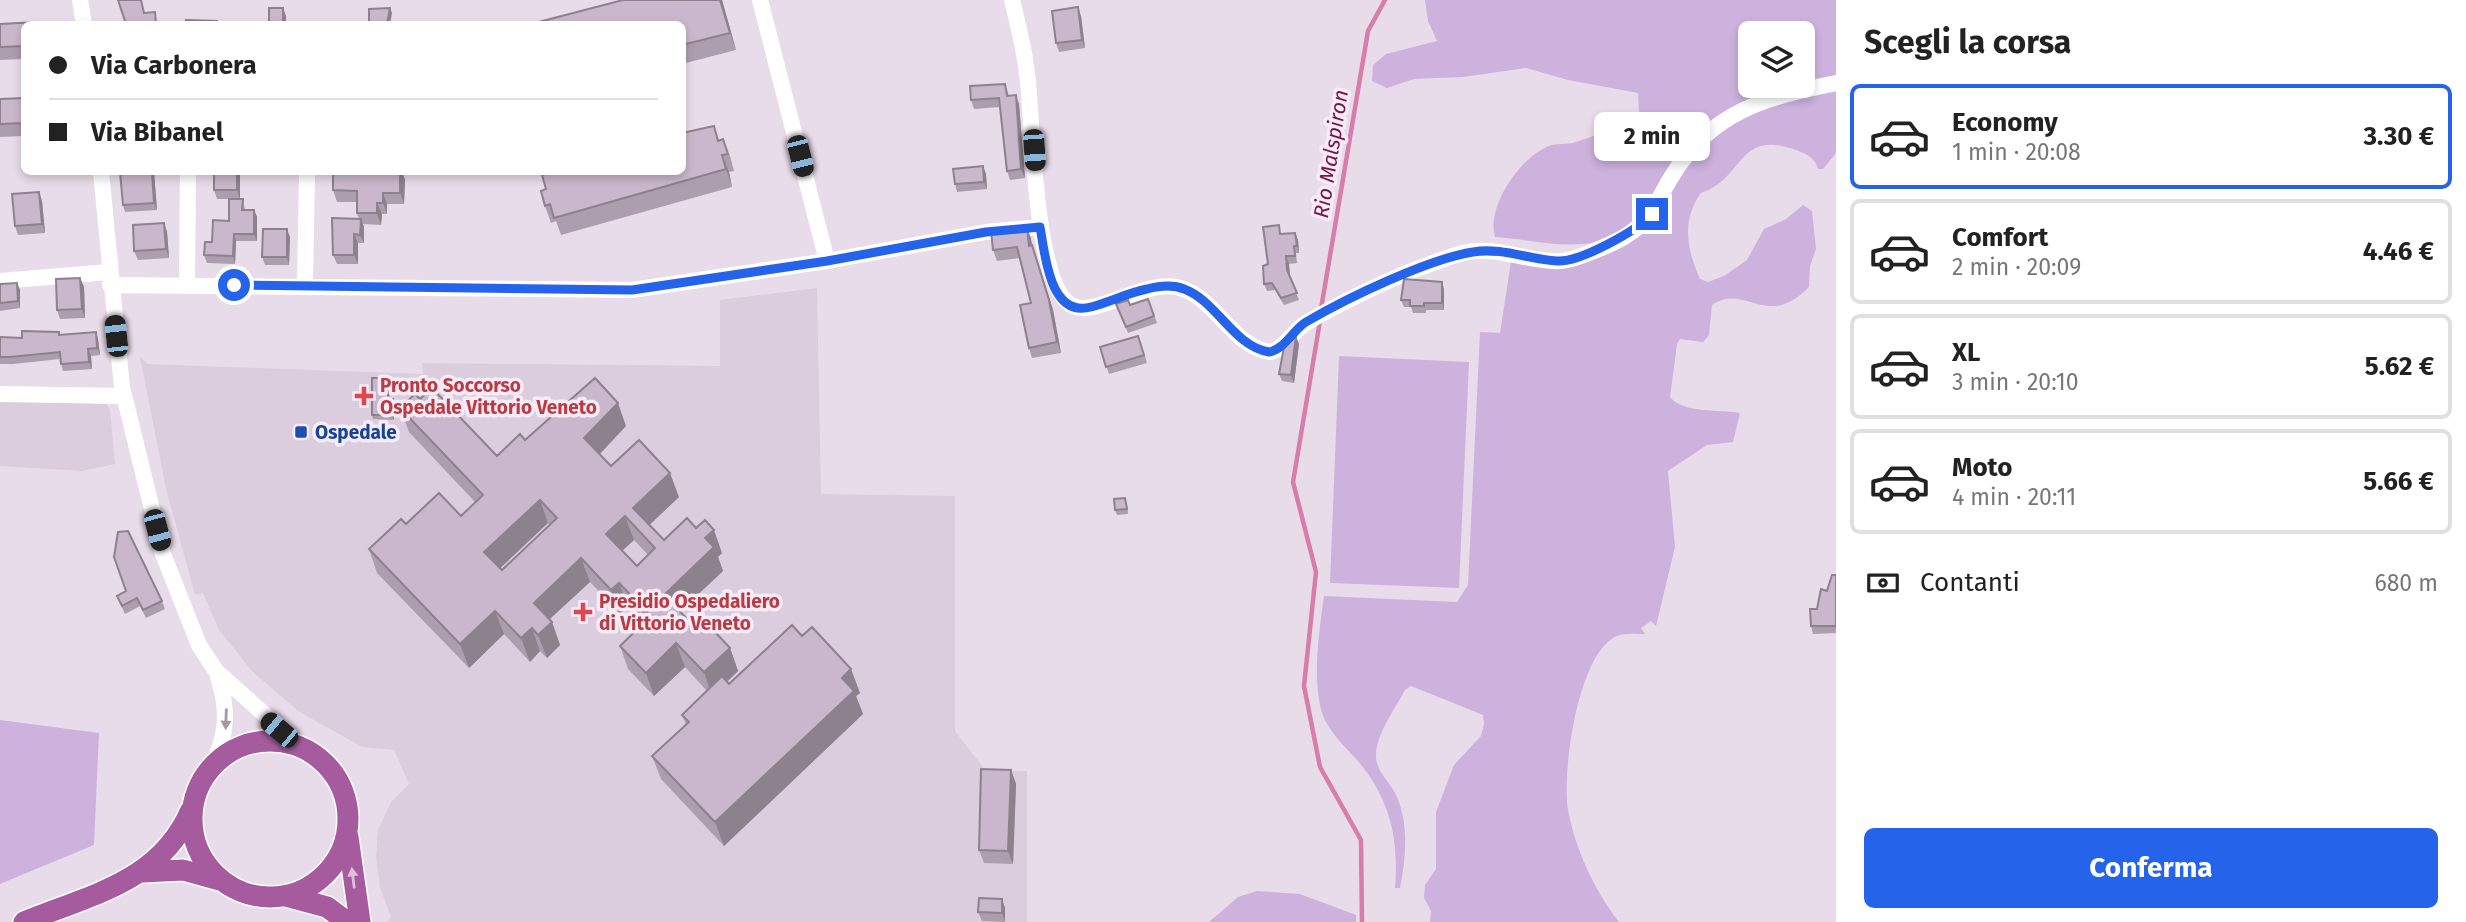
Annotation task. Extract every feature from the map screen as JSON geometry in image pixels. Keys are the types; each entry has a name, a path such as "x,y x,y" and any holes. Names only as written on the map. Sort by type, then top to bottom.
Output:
{"main road":[{"path":"143,872 176,840 192,808 202,779 226,754 263,741 301,747 323,761 336,778 345,797 347,833 360,922"},
{"path":"192,808 192,828 197,848 221,881"},
{"path":"286,896 319,881 342,851 347,833"},
{"path":"24,922 143,872 183,870 221,881 252,896 286,896 327,907 347,922"}],"street":[{"path":"80,0 84,21"},
{"path":"760,0 827,261"},
{"path":"1012,0 1027,72 1040,227 1052,282 1063,301 1071,306 1088,308 1132,293 1176,287 1204,301 1246,341 1269,352 1278,349 1307,322 1423,266 1475,251 1561,261 1620,239 1642,226 1652,214 1673,174 1717,124 1738,110 1776,95 1836,83"},
{"path":"101,175 124,396 163,554 198,645 216,671 256,710 301,747"},
{"path":"187,284 188,175"},
{"path":"305,285 307,175"},
{"path":"0,281 110,278 187,284 632,290 827,261 986,232 1040,227"},
{"path":"0,394 124,396"},
{"path":"212,766 221,746 226,720 223,694 216,671"}],"shaded area":[{"path":"1425,0 1836,0 1836,77 1815,81 1815,21 1738,21 1738,98 1754,98 1716,117 1695,134 1630,225 1615,235 1584,244 1495,237 1494,225 1500,198 1527,161 1549,146 1576,142 1625,122 1639,112 1638,93 1568,80 1526,68 1463,77 1414,79 1387,88 1372,81 1373,65 1386,54 1437,41 1428,21"},
{"path":"1836,88 1836,153 1823,169 1818,169 1812,158 1797,151 1775,145 1761,146 1742,159 1726,178 1701,193 1688,225 1692,257 1700,279 1708,282 1724,276 1747,260 1764,229 1786,219 1803,205 1812,211 1816,249 1810,266 1809,287 1794,299 1780,305 1768,306 1724,299 1712,305 1709,335 1703,342 1680,339 1677,344 1670,397 1684,406 1740,413 1733,442 1707,445 1668,471 1675,547 1656,626 1651,621 1641,628 1645,634 1613,638 1600,650 1581,692 1567,770 1568,810 1587,869 1619,922 1430,922 1431,911 1424,898 1425,885 1436,869 1436,812 1454,765 1481,736 1483,715 1411,686 1405,690 1387,721 1377,746 1376,760 1397,797 1403,819 1404,865 1400,888 1395,888 1393,836 1385,804 1368,774 1342,744 1322,713 1317,670 1324,596 1457,602 1468,585 1480,332 1500,333 1512,255 1540,263 1626,241 1687,161 1738,116 1801,98 1815,98 1815,94"},
{"name":"Presidio Ospedaliero di Vittorio Veneto","path":"817,288 821,494 955,496 955,731 986,771 1027,771 1027,922 388,922 391,917 380,888 376,857 378,830 391,802 409,784 394,750 362,747 298,711 252,671 219,630 203,593 195,595 166,489 140,357 148,364 423,374 422,363 720,366 720,300"},
{"path":"1339,356 1469,362 1459,588 1330,583"},
{"path":"0,400 106,404 110,409 115,464 82,471 0,466"},
{"path":"0,720 99,733 94,845 0,884"},
{"path":"1257,891 1300,894 1356,915 1356,922 1209,922 1238,897"}],"building":[{"path":"118,0 141,0 144,13 155,12 156,21 125,21"},
{"path":"623,0 720,0 730,33 686,44 686,21 542,21"},
{"path":"1078,7 1082,40 1056,43 1052,11"},
{"path":"269,8 283,8 283,21 269,21"},
{"path":"390,8 388,21 369,21 369,9"},
{"path":"21,23 21,46 0,47 0,24"},
{"path":"1005,84 1007,96 1016,95 1021,169 1007,171 999,98 971,100 970,86"},
{"path":"21,98 21,123 0,124 0,99"},
{"path":"714,126 718,141 723,139 728,154 722,155 726,169 554,218 550,204 545,206 541,191 546,189 542,175 686,175 686,132"},
{"path":"983,166 984,182 955,184 953,169"},
{"path":"120,175 152,175 154,203 123,205"},
{"path":"214,175 237,175 237,190 214,190"},
{"path":"333,175 400,175 400,193 383,193 383,203 377,203 377,213 357,213 357,191 333,190"},
{"path":"39,192 42,224 15,226 12,194"},
{"path":"229,199 243,199 242,210 254,210 254,234 234,234 233,256 204,255 205,242 212,242 213,220 229,221"},
{"path":"332,218 361,219 360,235 354,234 354,255 333,255"},
{"path":"164,223 166,249 134,251 133,225"},
{"path":"1279,225 1280,234 1295,233 1297,246 1294,246 1295,256 1286,256 1287,270 1297,293 1281,298 1272,283 1264,284 1263,266 1268,264 1263,227"},
{"path":"1027,228 1029,246 1032,245 1049,300 1057,342 1029,348 1020,305 1031,303 1017,247 993,250 991,231"},
{"path":"263,229 287,229 287,257 262,257"},
{"path":"80,278 82,309 57,310 56,279"},
{"path":"1404,279 1442,282 1442,303 1410,306 1410,300 1401,300"},
{"path":"17,283 18,301 0,303 0,284"},
{"path":"1148,299 1154,316 1126,327 1116,304 1128,300 1130,305"},
{"path":"22,331 59,332 59,335 96,332 97,348 88,349 89,362 61,364 60,352 0,357 0,337 22,338"},
{"path":"1138,336 1144,355 1106,367 1100,347"},
{"path":"1296,336 1291,375 1279,374 1284,347"},
{"path":"372,378 388,378 388,399 393,399 392,415 372,415"},
{"path":"595,378 618,403 584,438 611,466 639,440 670,473 633,508 664,540 687,518 696,528 705,520 714,530 705,538 714,547 664,595 694,626 702,618 730,648 704,672 676,643 646,673 620,646 651,616 619,583 611,590 581,558 534,603 552,622 538,635 532,628 521,638 495,611 460,644 369,549 401,519 406,524 439,493 461,516 483,495 400,408 415,394 420,399 432,388 497,456 520,434 525,440","holes":["540,500 557,518 502,570 484,552","625,516 655,548 637,566 606,534"]},
{"path":"1125,498 1127,509 1115,510 1114,499"},
{"path":"128,531 162,601 143,610 137,598 122,606 117,596 126,591 114,557 118,532"},
{"path":"1832,575 1836,575 1836,626 1811,626 1810,609 1817,609 1821,589 1827,591"},
{"path":"792,625 802,636 812,627 851,669 842,678 854,691 715,822 652,756 689,722 682,715 722,676 729,684"},
{"path":"981,769 1011,770 1008,851 979,850"},
{"path":"979,898 1002,899 1002,913 978,912"}],"waterway":[{"name":"Rio Malspiron","path":"1321,309 1368,31 1385,0"},
{"name":"Rio Malspiron","path":"1320,321 1293,482 1316,572 1304,686 1320,767 1361,840 1362,922"}],"place":[{"name":"Pronto Soccorso Ospedale Vittorio Veneto","path":"364,396"},
{"name":"Ospedale","path":"301,432"},
{"name":"Presidio Ospedaliero di Vittorio Veneto","path":"583,612"}],"route":[{"path":"234,285 632,290 827,261 986,232 1040,227 1052,282 1063,301 1071,306 1088,308 1151,288 1176,287 1204,301 1246,341 1269,352 1278,349 1307,322 1423,266 1475,251 1561,261 1620,239 1642,226 1652,214"}]}
